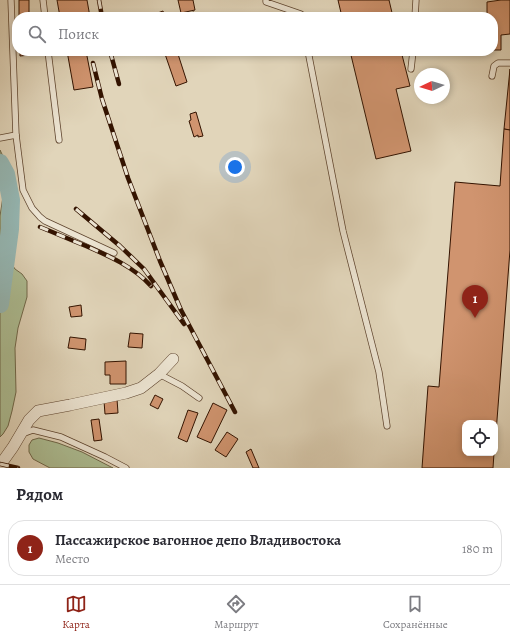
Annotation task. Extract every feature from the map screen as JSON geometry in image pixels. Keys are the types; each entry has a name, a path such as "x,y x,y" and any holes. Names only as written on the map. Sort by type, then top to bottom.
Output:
{"street":[{"path":"2,468 3,461 29,420 38,411 126,393 141,388 159,374 173,359"}],"lane":[{"path":"11,0 12,27"},
{"path":"43,0 44,12"},
{"path":"266,0 266,2 295,12"},
{"path":"415,12 416,0"},
{"path":"13,56 16,135 23,190 32,208 45,221 114,253"},
{"path":"49,56 58,140"},
{"path":"309,56 343,231 379,372 387,426"},
{"path":"411,69 412,56"},
{"path":"492,76 494,66 498,64 510,64"},
{"path":"0,138 16,135"},
{"path":"159,374 182,386 199,398"},
{"path":"20,435 33,430 61,436 126,468"}],"green space":[{"path":"0,150 15,181 16,187 11,263 27,281 27,297 18,328 15,348 16,392 8,426 0,437 0,216 4,187 0,179"},
{"path":"39,438 82,452 113,468 50,468 33,459 29,452 29,445 32,440"}],"building":[{"path":"19,0 29,0 29,12 19,12"},
{"path":"57,0 87,0 89,12 59,12"},
{"path":"178,0 193,0 195,10 181,12"},
{"path":"338,0 389,0 392,12 341,12"},
{"path":"510,0 510,34 501,35 501,50 498,50 498,12 487,12 487,2"},
{"path":"68,56 87,56 93,87 74,90"},
{"path":"166,56 179,56 187,82 176,86"},
{"path":"351,56 402,56 410,86 396,89 411,151 376,159"},
{"path":"510,69 510,130 504,129"},
{"path":"196,112 203,136 198,137 198,135 194,137 189,121 191,120 190,114"},
{"path":"504,129 510,130 510,250 497,420 462,420 462,456 494,456 493,468 422,468 428,386 439,387 455,182 500,186"},
{"path":"81,305 82,316 71,317 69,307"},
{"path":"130,333 143,334 142,348 128,347"},
{"path":"70,337 86,339 85,350 68,348"},
{"path":"126,361 126,384 110,384 110,375 105,375 105,362"},
{"path":"155,395 163,399 158,409 150,405"},
{"path":"117,399 118,413 105,414 104,401"},
{"path":"213,403 227,410 211,443 197,437"},
{"path":"188,410 198,413 187,442 178,438"},
{"path":"99,419 102,440 94,441 91,420"},
{"path":"227,432 238,439 226,457 215,450"},
{"path":"251,449 259,468 253,468 246,452"}],"waterway":[{"path":"0,163 6,174 11,200 10,229 0,304"}],"railway":[{"path":"99,0 101,12"},
{"path":"111,56 119,84"},
{"path":"93,63 102,99 128,178 160,261 181,310 235,412"},
{"path":"76,209 120,246 144,269 184,324"},
{"path":"40,227 112,258 137,273 151,286"},
{"path":"0,464 18,468"}],"place":[{"name":"Пассажирское вагонное депо Владивостока","path":"475,318"}]}
